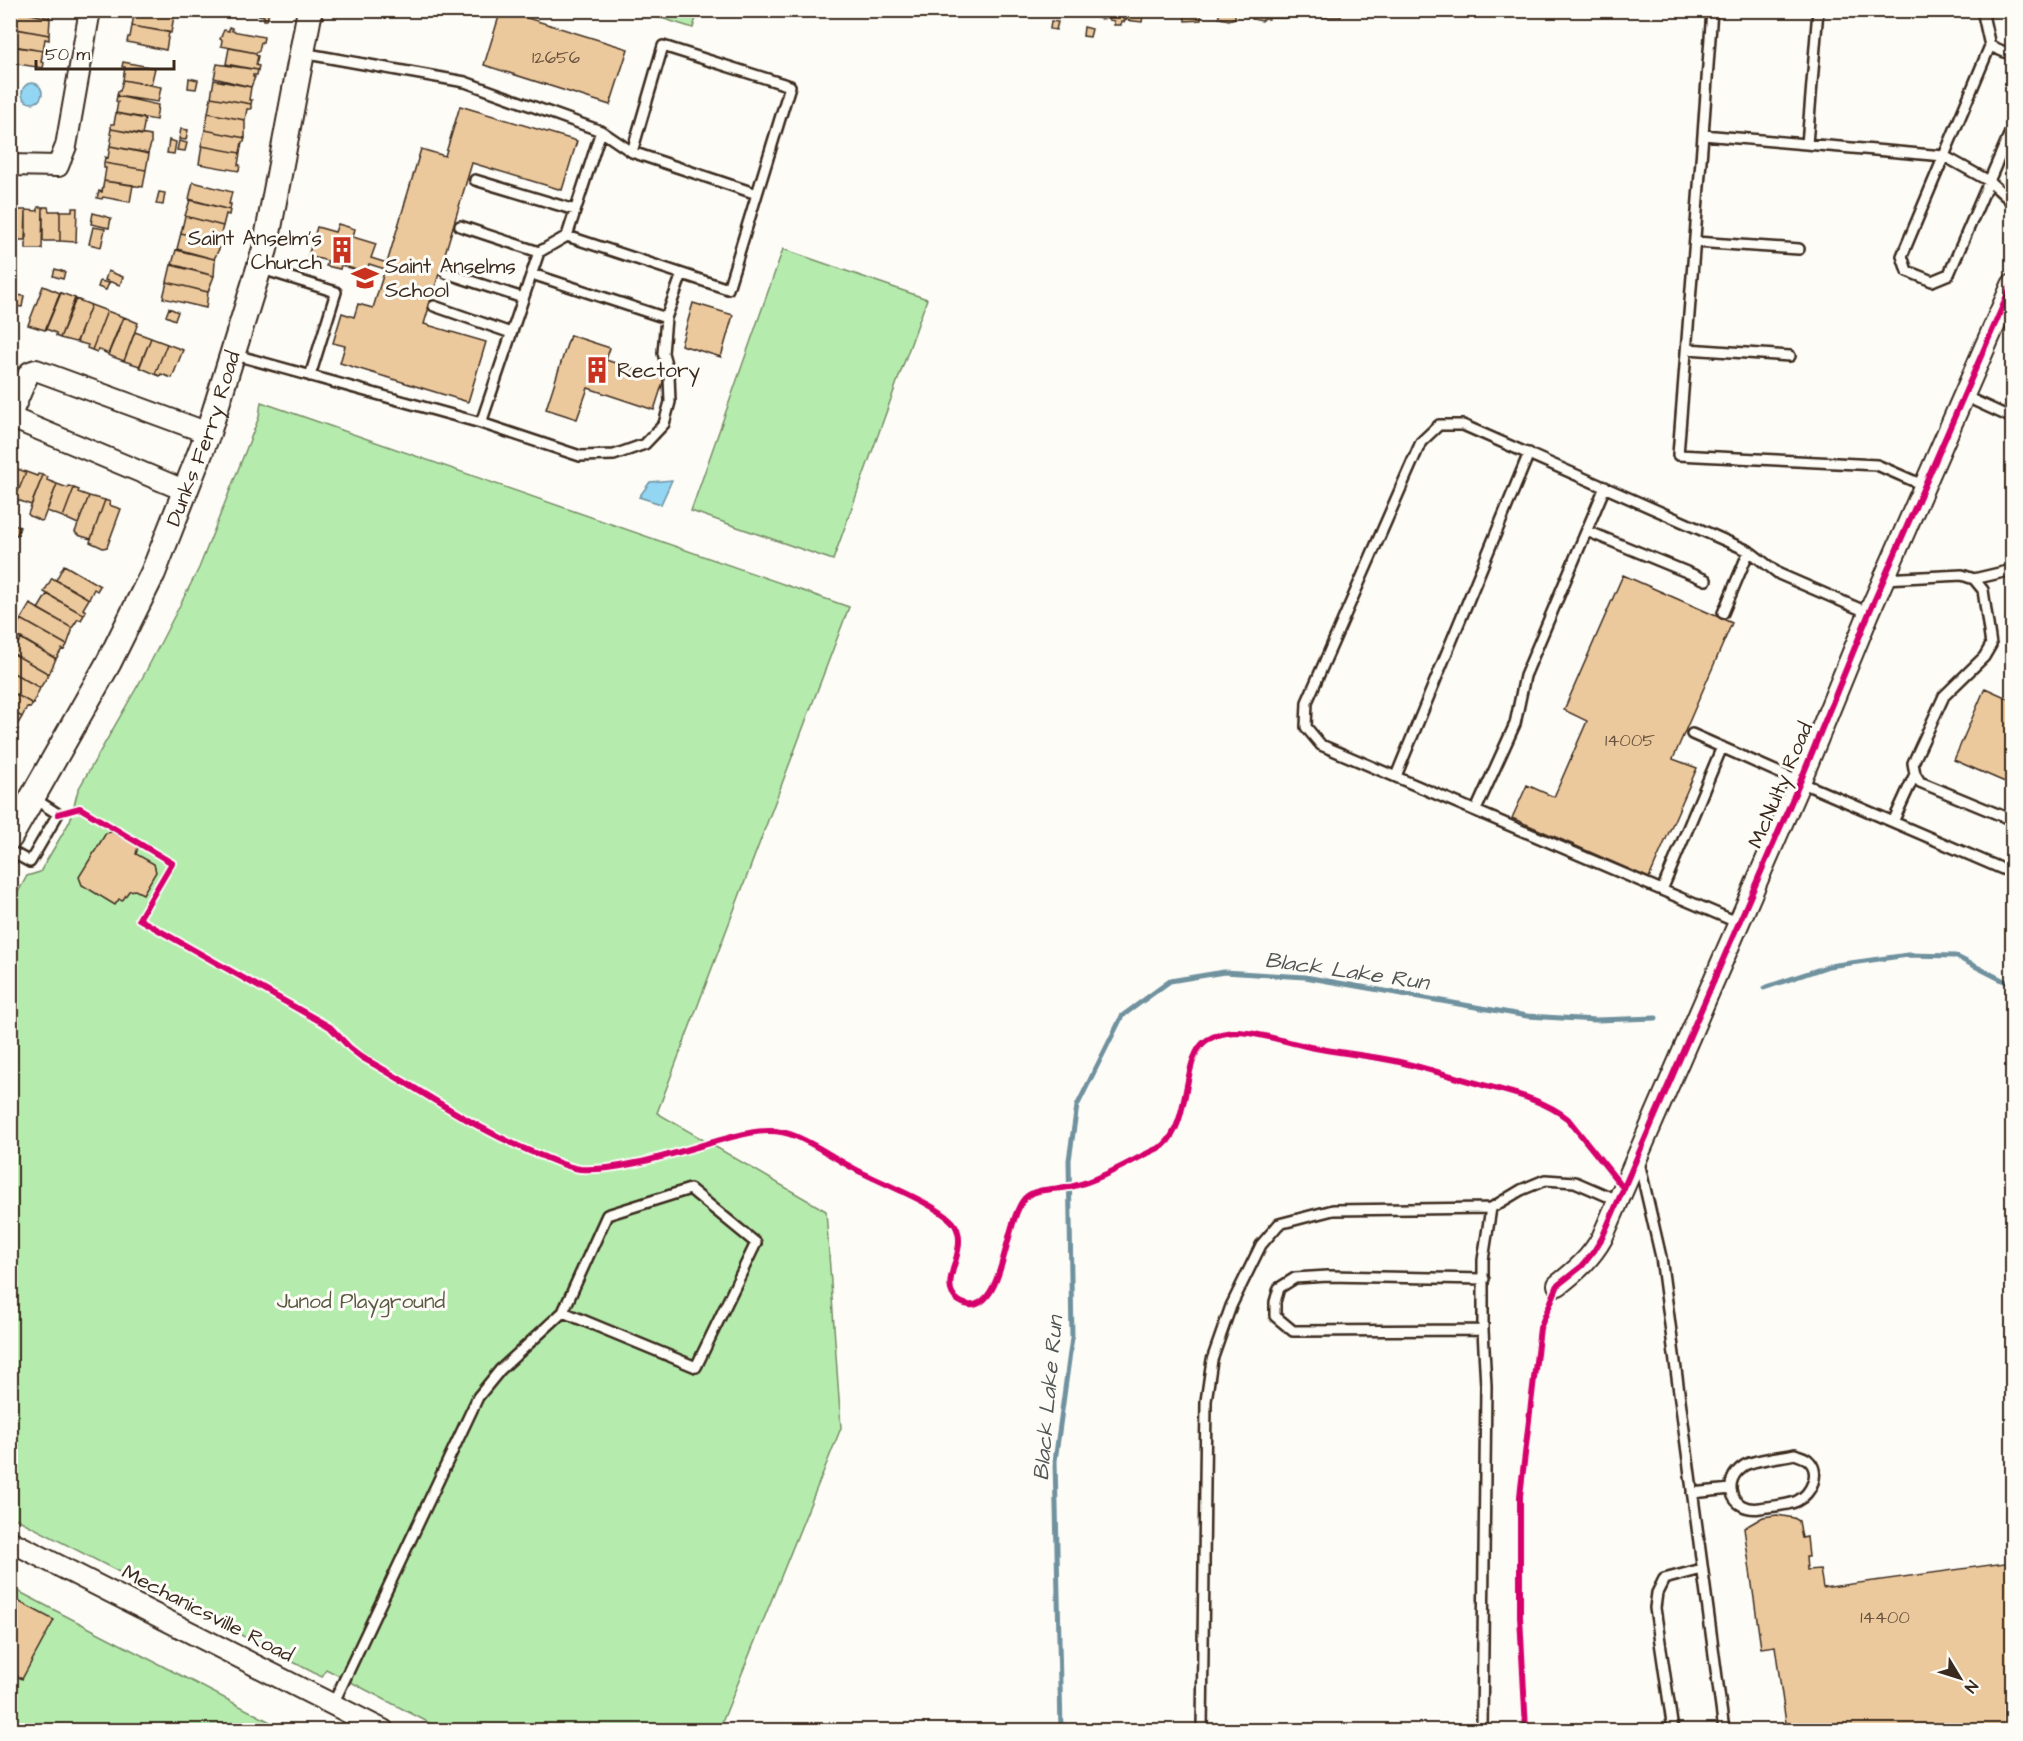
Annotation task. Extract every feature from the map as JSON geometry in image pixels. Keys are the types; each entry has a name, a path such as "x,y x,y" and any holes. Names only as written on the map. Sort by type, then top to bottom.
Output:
{"street":[{"path":"10,165 58,166 66,146 90,10"},
{"name":"Dunks Ferry Road","path":"10,837 109,662 153,573 208,433 260,268 310,10"},
{"name":"McNulty Road","path":"1558,1285 1582,1266 1594,1251 1619,1201 1800,782 1869,613 2013,285"},
{"path":"186,491 19,421 14,417 13,410 28,375 36,370 208,433"},
{"name":"Mechanicsville Road","path":"10,1540 383,1731"}],"lane":[{"path":"1712,10 1678,455 1877,465 1925,486"},
{"path":"1807,144 1818,10"},
{"path":"1982,10 1990,46 1902,256 1907,271 1932,281 1949,274 2013,128"},
{"path":"567,236 728,289 790,86 663,46 632,152"},
{"path":"1990,46 2013,55"},
{"path":"302,53 465,82 601,131 632,152 757,194"},
{"path":"481,423 539,252 567,236 601,131"},
{"path":"1703,135 1944,156 1989,181 2013,202"},
{"path":"475,180 575,210"},
{"path":"460,226 539,252"},
{"path":"1695,242 1798,249"},
{"path":"260,268 336,292 310,376"},
{"path":"446,273 524,298"},
{"path":"532,274 666,318"},
{"path":"232,354 481,423 580,456 614,455 645,444 664,424 670,402 669,375 663,353 666,318 682,274"},
{"path":"434,306 512,333"},
{"path":"1687,349 1791,357"},
{"path":"1964,396 2013,418"},
{"path":"1739,923 1322,744 1306,727 1307,702 1421,442 1439,425 1463,424 1749,551 1779,574 1869,613"},
{"path":"1396,776 1529,453"},
{"path":"1476,810 1515,724 1525,676 1605,487"},
{"path":"1587,531 1706,580"},
{"path":"1723,614 1749,551"},
{"path":"1884,579 1962,575 1974,579 2013,570"},
{"path":"1974,579 1983,590 1991,645 1984,657 1944,696 1913,763 1915,774 1920,782 2013,820"},
{"path":"1692,734 2013,873"},
{"path":"1662,890 1722,747"},
{"path":"1893,822 1915,774"},
{"path":"10,851 30,862 58,814 33,798"},
{"path":"1638,1157 1661,1257 1724,1731"},
{"path":"1202,1731 1206,1401 1212,1360 1231,1306 1261,1245 1279,1224 1333,1210 1491,1208 1521,1190 1545,1180 1575,1182 1619,1201"},
{"path":"333,1704 478,1397 500,1370 563,1312 607,1215 690,1189 756,1243 696,1367 563,1312"},
{"path":"1482,1731 1486,1386 1483,1260 1491,1208"},
{"path":"1483,1330 1293,1331 1275,1316 1275,1302 1279,1288 1295,1278 1328,1276 1484,1279"},
{"path":"1795,1454 1807,1459 1814,1468 1815,1479 1807,1493 1796,1502 1754,1509 1741,1505 1731,1495 1731,1489 1730,1482 1735,1473 1746,1465 1795,1454"},
{"path":"1692,1493 1731,1489"},
{"path":"1672,1731 1655,1608 1657,1593 1664,1579 1702,1569"}],"path":[{"path":"58,814 80,808 172,863 139,920 150,925"}],"green space":[{"path":"643,10 698,11 693,28 642,12"},
{"path":"783,249 927,299 833,560 691,511"},
{"name":"Junod Playground","path":"261,402 849,607 657,1113 826,1211 841,1428 719,1730 443,1730 326,1669 322,1677 11,1516 11,905 27,876 40,872 70,821 78,790 145,673 199,568 259,417"},
{"path":"10,1587 280,1727 278,1730 11,1730"}],"water":[{"path":"32,83 39,86 42,93 39,100 32,103 25,100 22,93 25,86"},
{"path":"672,480 661,504 639,497 650,482"}],"building":[{"path":"11,10 50,18 49,35 10,26"},
{"path":"13,10 51,10 49,18"},
{"path":"132,10 174,16 171,33 132,26 134,14"},
{"path":"143,10 174,10 173,16"},
{"path":"266,10 269,12 267,20 264,20 264,16 235,11"},
{"path":"501,10 628,49 610,105 484,65"},
{"path":"1075,10 1091,10 1091,15 1075,13"},
{"path":"1093,10 1109,10 1108,18 1101,19 1092,16"},
{"path":"1110,10 1126,10 1124,22 1121,22 1121,25 1114,25 1114,21 1109,20"},
{"path":"1127,10 1144,10 1142,22 1126,20"},
{"path":"1169,10 1182,10 1182,15 1169,15"},
{"path":"1184,10 1201,10 1201,20 1185,21"},
{"path":"1219,10 1235,10 1235,18 1229,20 1219,18"},
{"path":"1252,10 1269,10 1269,19 1262,21 1252,19"},
{"path":"1269,10 1286,10 1286,18 1269,18"},
{"path":"1302,10 1319,10 1319,17 1302,17"},
{"path":"1321,10 1341,10 1341,17 1321,17"},
{"path":"1051,21 1058,22 1056,30 1050,29"},
{"path":"132,26 169,32 166,50 127,42"},
{"path":"229,27 232,31 264,37 259,51 256,53 221,46 222,40 220,39 224,30 229,31"},
{"path":"1084,27 1092,29 1090,37 1083,36"},
{"path":"10,28 49,35 49,40 45,39 43,51 10,46"},
{"path":"14,46 43,51 41,62 44,63 43,68 11,63"},
{"path":"229,48 256,53 258,70 226,64"},
{"path":"123,62 155,68 151,85 123,80 125,67 122,67"},
{"path":"217,64 258,70 257,75 253,75 255,77 251,87 214,78"},
{"path":"189,78 198,80 196,89 188,88"},
{"path":"123,80 161,87 158,102 117,96"},
{"path":"214,80 251,87 249,100 252,100 251,104 211,97"},
{"path":"10,86 16,86 15,116 19,116 19,122 15,122 13,127 10,127"},
{"path":"117,96 158,105 156,120 116,113"},
{"path":"211,97 251,104 251,109 247,109 245,120 208,113"},
{"name":"Saint Anselm's Church","path":"460,106 577,141 562,190 472,163 424,324 486,342 468,402 340,363 345,346 333,343 342,313 354,317 358,304 373,308 385,269 369,264 366,273 341,265 340,269 326,266 328,261 308,256 317,227 335,232 338,224 355,229 353,237 376,244 371,258 387,263 421,149 445,156"},
{"path":"116,113 145,119 142,135 111,129"},
{"path":"208,113 245,120 245,138 205,130"},
{"path":"111,129 151,136 148,153 110,146"},
{"path":"181,129 188,130 186,140 179,139"},
{"path":"205,130 245,138 240,153 201,146"},
{"path":"169,140 176,142 174,154 167,153"},
{"path":"179,141 187,143 185,151 177,150"},
{"path":"110,146 149,154 146,170 104,163 105,157 108,158"},
{"path":"202,146 240,153 239,171 199,164"},
{"path":"104,163 146,170 143,187 104,181 106,168 104,168"},
{"path":"104,181 133,185 130,202 97,198 99,191 102,192"},
{"path":"193,182 232,192 230,210 189,199"},
{"path":"159,192 165,193 163,205 156,204"},
{"path":"190,200 230,210 229,215 226,214 223,226 185,216"},
{"path":"10,206 16,207 16,210 26,210 25,240 14,240 14,242 10,240"},
{"path":"38,207 43,207 42,249 26,249 26,210 38,211"},
{"path":"43,207 48,207 49,211 60,211 60,241 43,241"},
{"path":"72,208 77,208 76,242 60,241 60,211 72,211"},
{"path":"93,213 111,218 109,228 91,224"},
{"path":"185,216 223,226 220,237 223,238 222,243 181,233"},
{"path":"93,227 105,229 101,247 89,244"},
{"path":"181,233 222,243 214,259 177,249"},
{"path":"176,250 214,259 214,276 172,264"},
{"path":"171,265 214,276 208,292 167,282"},
{"path":"55,269 65,272 63,279 53,276"},
{"path":"108,271 123,277 120,285 105,280"},
{"path":"100,281 109,283 106,290 98,287"},
{"path":"167,282 208,292 206,308 163,298"},
{"path":"43,286 60,293 45,330 28,325"},
{"path":"61,293 75,298 60,338 56,336 56,333 46,329"},
{"path":"16,295 24,296 22,307 15,306"},
{"path":"76,299 91,305 75,342 60,338"},
{"path":"693,303 733,315 721,357 681,345"},
{"path":"91,305 107,311 92,350 87,348 88,345 77,342"},
{"path":"169,308 178,312 175,320 166,316"},
{"path":"107,311 123,317 108,354 98,349 97,352 92,350"},
{"path":"124,317 138,323 124,361 108,355"},
{"path":"135,332 151,338 140,366 124,361"},
{"name":"Rectory","path":"570,335 610,348 606,360 664,379 654,410 588,388 577,419 546,409"},
{"path":"151,338 167,344 155,374 139,367"},
{"path":"167,344 183,350 172,378 155,374"},
{"path":"11,463 16,465 15,468 26,472 15,499 10,497"},
{"path":"26,472 37,476 38,474 43,475 31,505 15,499"},
{"path":"43,475 48,477 47,480 57,484 41,521 28,514"},
{"path":"57,484 74,488 63,517 47,511"},
{"path":"74,488 89,496 78,524 63,517"},
{"path":"89,496 105,500 91,539 75,532"},
{"path":"105,500 110,502 109,505 121,509 107,547 103,548 90,542"},
{"path":"10,523 20,527 17,535 10,532"},
{"path":"64,565 100,586 97,591 94,589 89,599 56,580"},
{"path":"1623,575 1732,623 1673,759 1697,768 1649,878 1512,818 1527,785 1554,797 1587,721 1564,710"},
{"path":"52,578 89,599 83,609 86,611 84,615 44,592"},
{"path":"47,594 84,615 81,620 78,619 72,628 38,609"},
{"path":"30,604 72,628 67,645 21,619"},
{"path":"21,619 67,645 56,659 13,634"},
{"path":"21,638 55,658 49,674 12,653"},
{"path":"12,653 49,674 40,688 10,671"},
{"path":"10,671 40,688 33,704 10,691"},
{"path":"1985,688 2012,700 2012,785 1954,760"},
{"path":"10,691 33,704 30,708 27,707 22,717 10,710"},
{"path":"10,710 22,717 16,727 18,729 16,733 10,730"},
{"path":"112,832 138,847 136,854 154,864 156,872 143,894 135,890 129,891 122,901 119,899 115,905 82,885 79,877 106,833"},
{"path":"1777,1515 1799,1521 1802,1538 1807,1537 1809,1557 1806,1557 1807,1570 1820,1569 1823,1588 2012,1562 2012,1730 1787,1730 1775,1646 1761,1648 1744,1528 1763,1517"},
{"path":"10,1597 54,1620 22,1679 10,1673"}],"waterway":[{"name":"Black Lake Run","path":"1764,988 1829,966 1908,955 1955,956 2012,985"},
{"name":"Black Lake Run","path":"1061,1730 1055,1461 1072,1338 1069,1160 1077,1106 1122,1016 1170,981 1224,972 1305,977 1527,1016 1596,1020 1656,1018"}],"cycle path":[{"path":"1526,1730 1520,1616 1520,1496 1540,1328 1558,1285 1582,1266 1602,1238 2012,285"},
{"path":"58,814 80,808 172,863 139,919 330,1027 363,1058 495,1135 565,1165 580,1169 611,1168 645,1161 752,1132 774,1131 795,1136 863,1173 924,1202 948,1218 955,1225 959,1240 951,1277 951,1290 959,1301 968,1305 984,1300 992,1289 1018,1209 1025,1198 1042,1190 1085,1183 1163,1146 1172,1135 1178,1121 1193,1060 1199,1048 1207,1040 1226,1033 1256,1034 1321,1049 1395,1061 1539,1102 1568,1119 1624,1189"}],"place":[{"name":"Saint Anselm's Church","path":"342,250"},
{"name":"Saint Anselms School","path":"365,278"},
{"name":"Rectory","path":"597,370"}]}
